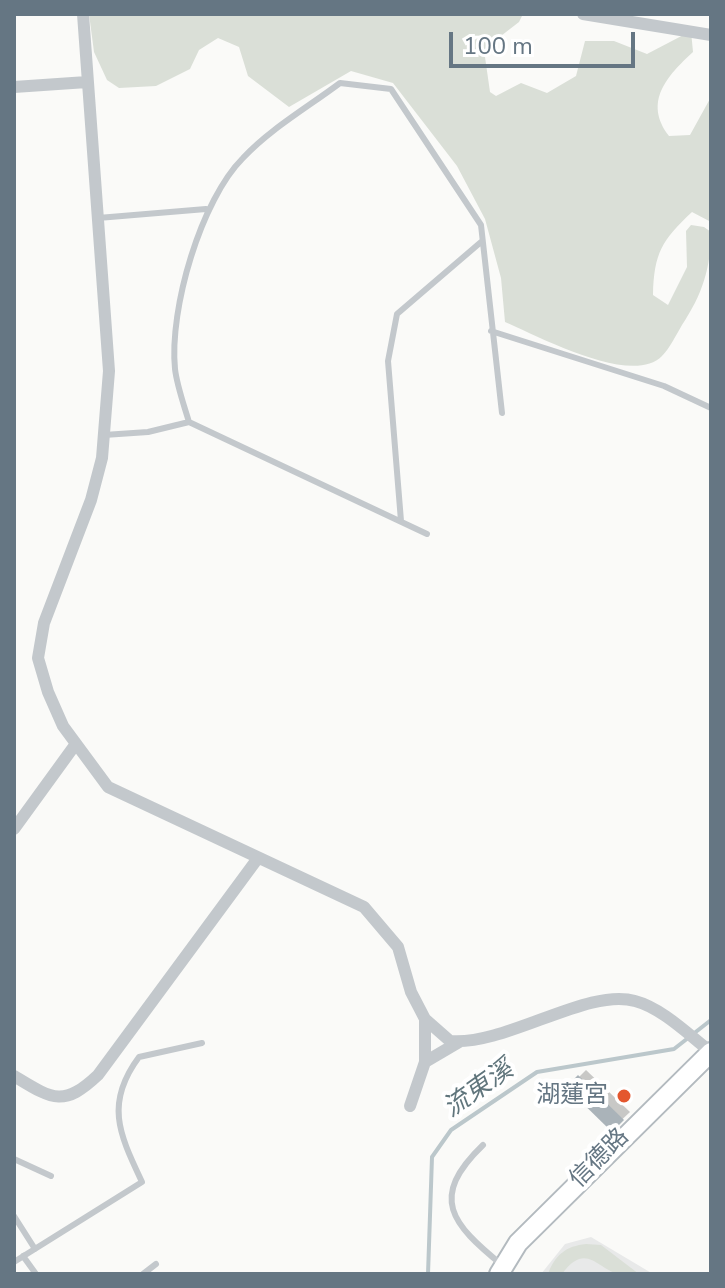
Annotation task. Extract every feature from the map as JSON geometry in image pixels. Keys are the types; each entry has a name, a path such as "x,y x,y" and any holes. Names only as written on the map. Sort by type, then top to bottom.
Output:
{"street":[{"path":"83,14 109,371 104,435 91,500 44,623 38,658 58,715 75,745 108,787 364,907 398,947 411,992 425,1019 450,1041 459,1042"},
{"path":"583,14 711,35"},
{"path":"14,87 87,82"},
{"path":"14,829 75,745"},
{"path":"14,1076 48,1097 76,1096 98,1075 258,858"},
{"path":"425,1062 459,1042 524,1027 603,1001 633,1000 706,1048"},
{"path":"410,1106 425,1062 425,1019"},
{"name":"信德路","path":"500,1270 518,1243 706,1048"}],"lane":[{"path":"189,422 175,369 177,320 180,289 196,250 206,209 242,158 340,83 391,89 481,225 502,413"},
{"path":"97,218 206,209"},
{"path":"401,521 388,361 397,314 481,242"},
{"path":"491,331 664,386 711,408"},
{"path":"104,435 148,432 189,422 427,534"},
{"path":"14,1262 142,1182 118,1131 118,1105 130,1070 139,1057 202,1043"},
{"path":"483,1145 467,1160 450,1191 450,1206 472,1240 500,1270"},
{"path":"14,1159 51,1176"},
{"path":"14,1216 35,1249"},
{"path":"23,1256 36,1274"},
{"path":"143,1274 156,1264"}],"shaded area":[{"path":"89,14 523,14 519,22 497,39 485,57 490,92 496,96 521,83 547,93 576,76 585,41 614,41 647,54 691,31 693,52 667,80 658,101 658,112 669,136 690,135 711,97 711,222 692,212 673,231 658,258 653,295 668,305 687,267 686,231 691,225 704,227 711,232 709,258 695,303 662,356 648,364 629,366 585,356 505,322 501,278 485,219 457,166 393,83 351,71 289,107 248,76 239,47 218,38 199,50 190,69 156,86 119,88 107,80 94,52"},
{"path":"591,1237 653,1274 541,1274 565,1244"},
{"path":"586,1244 601,1245 639,1274 619,1274 585,1258 570,1264 562,1274 548,1274 562,1253"}],"building":[{"path":"578,1075 624,1120 612,1132 566,1087"}],"waterway":[{"name":"流東溪","path":"428,1274 432,1157 451,1130 537,1072 674,1049 711,1020"}],"place":[{"name":"湖蓮宮","path":"624,1096"}]}
